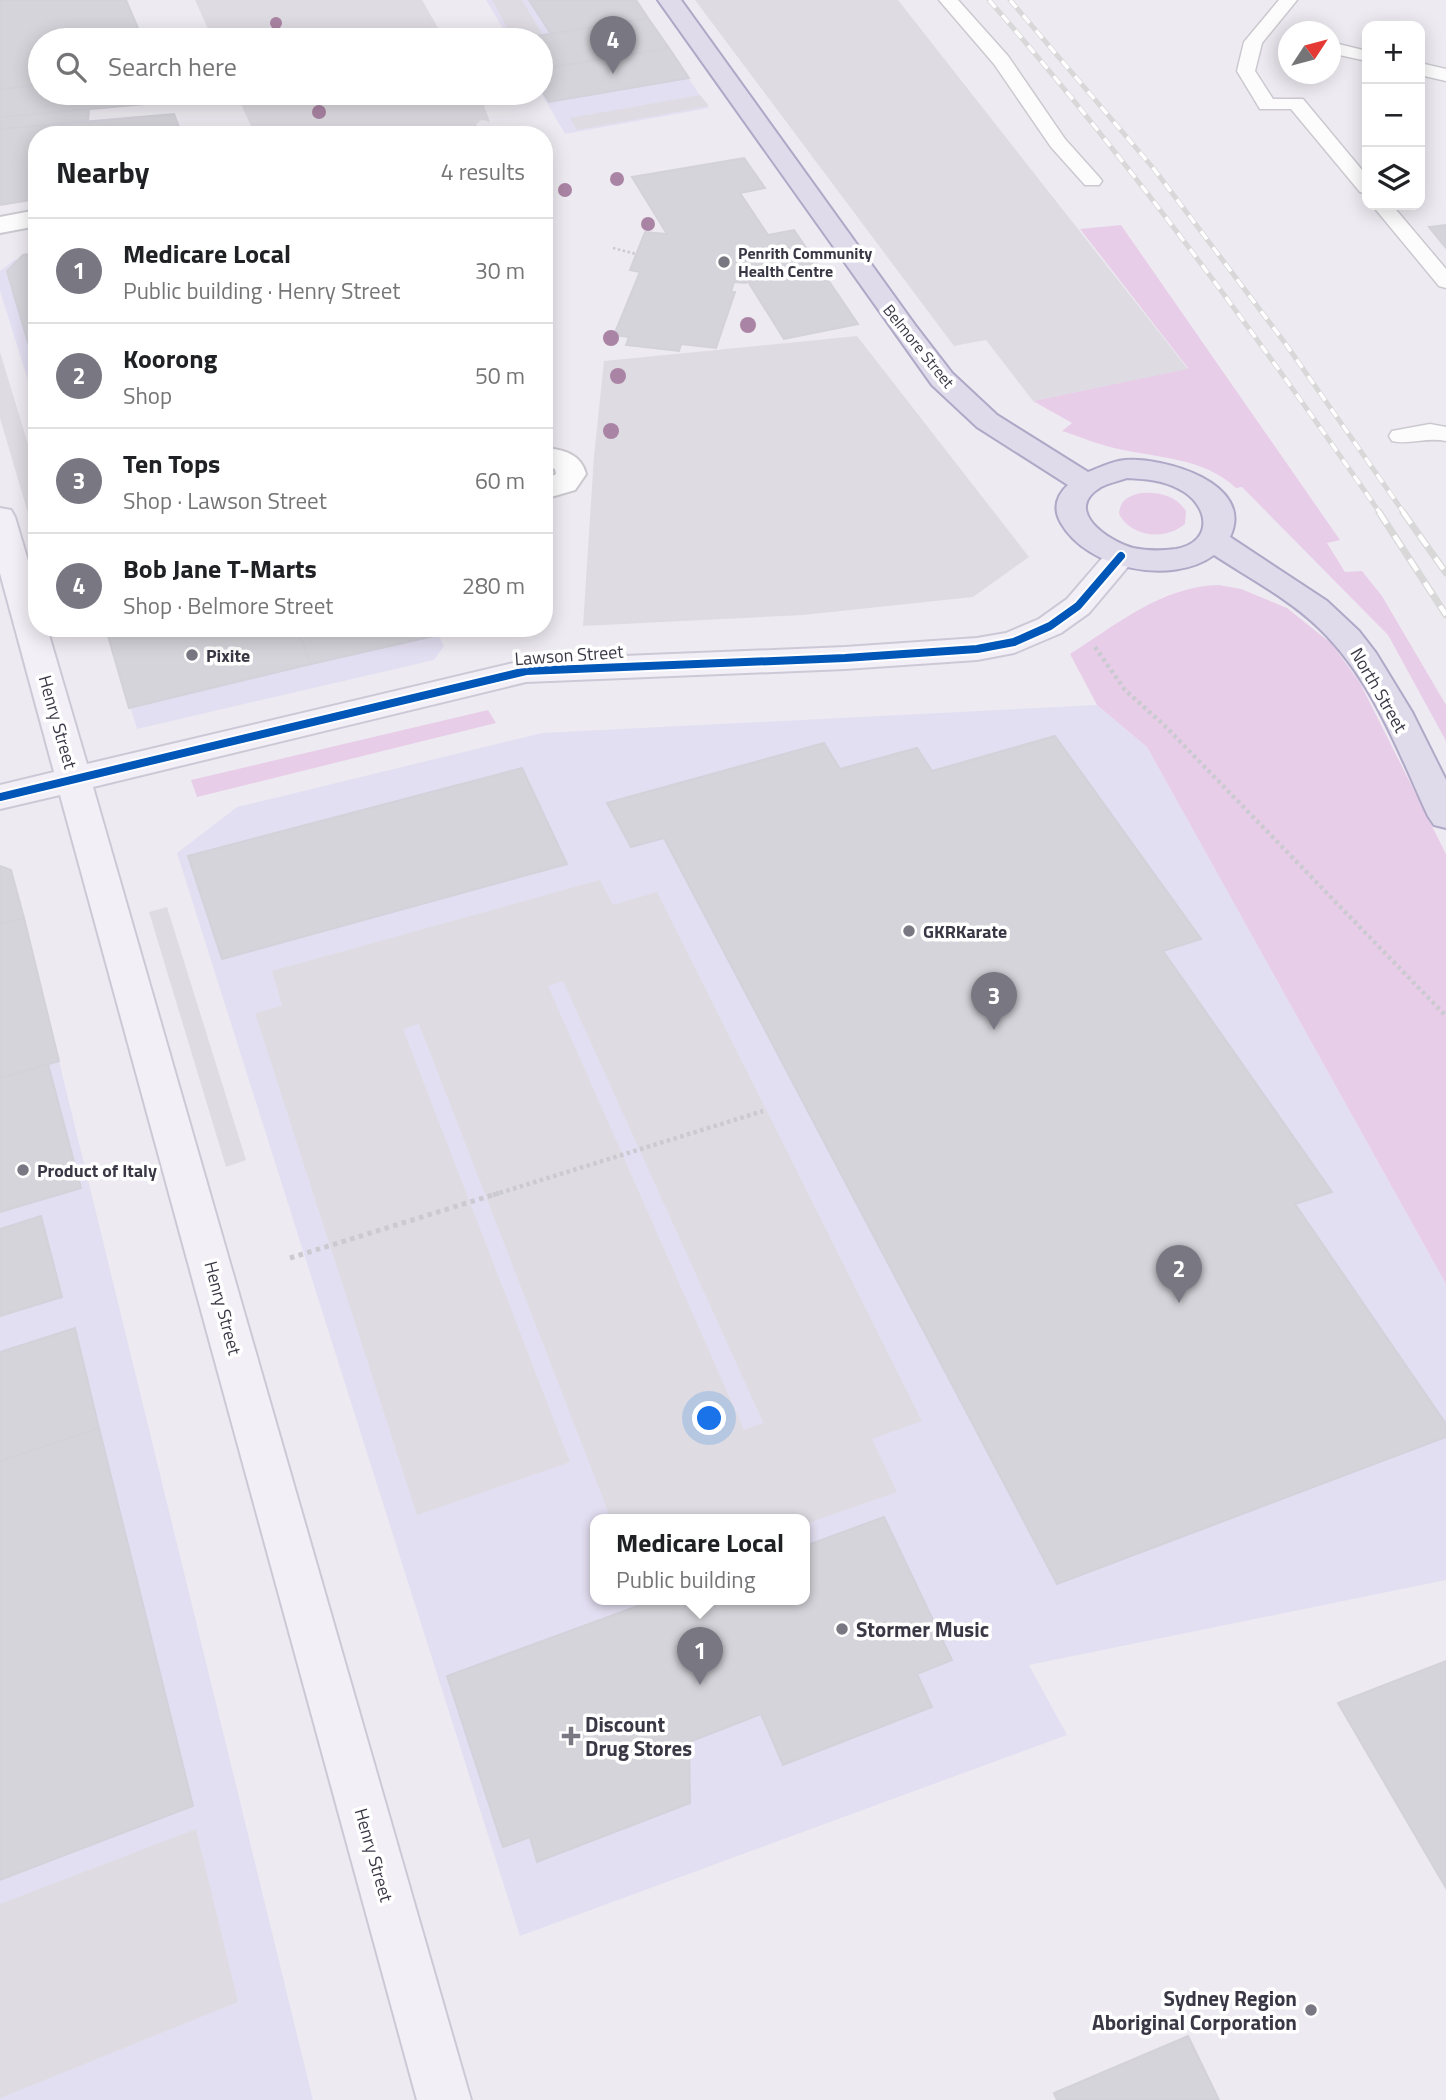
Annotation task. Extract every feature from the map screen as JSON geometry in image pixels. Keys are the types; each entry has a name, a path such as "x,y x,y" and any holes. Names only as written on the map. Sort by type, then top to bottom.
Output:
{"highway":[{"name":"Belmore Street","path":"669,0 942,379 987,421 1085,483"},
{"path":"1124,470 1148,470 1173,475 1210,496 1219,511 1221,526 1213,540 1201,550 1164,561 1121,556 1100,548 1083,536 1074,522 1070,508 1075,495 1085,483 1103,474 1124,470"},
{"name":"North Street","path":"1213,540 1329,619 1359,652 1381,687 1446,816"}],"main road":[{"name":"Henry Street","path":"0,517 28,616"},
{"name":"Lawson Street","path":"0,797 526,671 845,658 977,649 1014,642 1050,626 1078,606 1121,556"},
{"name":"Henry Street","path":"34,637 444,2100"}],"street":[{"path":"0,225 28,220"},
{"path":"0,244 28,239"},
{"path":"553,458 568,464 571,474 564,484 553,487"}],"lane":[{"path":"948,0 1001,60 1058,143 1092,181"},
{"path":"1288,0 1253,42 1246,71 1267,106 1296,103 1362,182"},
{"path":"1263,30 1278,34"},
{"path":"1341,50 1362,55"},
{"path":"1425,70 1446,75"},
{"path":"1385,210 1446,282"},
{"path":"1400,436 1430,432 1446,434"}],"path":[{"path":"613,248 636,254"},
{"path":"1102,643 1094,648 1125,690 1165,726 1446,1016"},
{"path":"290,1258 763,1111"}],"shaded area":[{"path":"195,0 422,0 438,28 208,28"},
{"path":"486,0 634,0 709,108 565,134 548,105 553,105 553,28 503,28"},
{"path":"492,0 522,0 538,28 507,28"},
{"path":"695,0 898,0 1188,369 1033,401 986,340 954,346"},
{"path":"700,95 709,106 577,130 570,118"},
{"path":"241,105 484,105 490,122 482,120 476,124 477,126 251,126"},
{"path":"1121,225 1340,540 1327,543 1345,572 1362,571 1382,596 1446,705 1446,741 1388,635 1242,487 1236,488 1209,470 1194,464 1107,446 1062,431 1072,423 1033,401 1188,368 1080,229"},
{"path":"28,257 28,380 0,291 0,271 14,260"},
{"path":"857,336 1029,557 973,597 803,615 583,626 594,456 604,361"},
{"path":"0,352 28,444 28,513 0,418"},
{"path":"1141,493 1160,494 1177,501 1186,511 1185,524 1168,533 1158,534 1132,528 1119,514 1121,505 1126,499"},
{"path":"1219,585 1241,589 1287,608 1332,644 1360,683 1446,854 1446,1284 1147,747 1097,705 1070,654 1140,609 1159,600 1198,587"},
{"path":"109,637 440,637 444,646 434,660 137,729"},
{"path":"1097,705 1147,747 1446,1284 1446,1580 1029,1665 1067,1735 520,1936 177,853 237,807 542,733"},
{"path":"488,710 496,723 197,797 191,780"},
{"path":"0,866 11,870 24,918 313,2100 0,2100"},
{"path":"600,880 613,905 657,892 922,1421 872,1439 897,1492 810,1522 810,1514 609,1514 419,1024 403,1029 570,1462 417,1515 255,1013 282,1006 272,971","holes":["563,981 763,1423 744,1430 548,986"]},
{"path":"167,907 246,1160 226,1167 149,912"},
{"path":"196,1829 238,2002 0,2098 0,1904"}],"building":[{"path":"0,0 126,0 138,28 28,28 28,86 0,89"},
{"path":"529,0 636,0 648,18 553,34 553,28 547,28"},
{"path":"648,18 669,48 553,67 553,33"},
{"path":"669,48 689,78 553,101 553,67"},
{"path":"28,86 28,105 134,105 0,117 0,89"},
{"path":"89,109 88,121 0,129 0,117"},
{"path":"174,114 179,126 35,126"},
{"path":"28,127 28,200 0,205 0,129"},
{"name":"Penrith Community Health Centre","path":"744,158 765,188 740,193 768,235 794,230 858,324 784,339 747,280 746,283 734,282 731,292 735,292 716,348 681,344 679,351 626,345 629,337 614,335 640,272 630,270 645,232 667,234 632,177"},
{"path":"1446,225 1446,248 1429,227"},
{"path":"28,254 28,342 7,271 23,255"},
{"path":"108,637 300,637 311,664 129,708"},
{"path":"300,637 430,637 311,664"},
{"path":"1055,736 1201,939 1163,951 1332,1192 1295,1204 1446,1424 1446,1437 1057,1584 664,838 631,847 607,803 824,743 840,769 917,748 932,771"},
{"path":"522,768 567,864 222,959 188,856"},
{"path":"0,866 11,870 24,918 0,924"},
{"path":"24,918 59,1061 0,1078 0,924"},
{"path":"48,1064 81,1188 0,1212 0,1078"},
{"path":"41,1216 62,1297 0,1316 0,1229"},
{"path":"75,1328 99,1428 0,1461 0,1352"},
{"path":"99,1428 193,1806 0,1880 0,1461"},
{"path":"884,1517 952,1660 917,1674 932,1707 783,1765 761,1714 689,1742 690,1803 537,1862 530,1837 503,1847 447,1676 641,1605 810,1605 810,1544"},
{"path":"1446,1661 1446,1888 1338,1703"},
{"path":"1188,2036 1219,2100 1057,2100 1054,2093"}],"railway":[{"path":"989,0 1093,124 1192,251 1380,513"},
{"path":"1010,0 1154,169 1285,343 1404,513"},
{"path":"1379,512 1446,615"},
{"path":"1403,512 1446,573"}],"cycle path":[{"path":"0,797 526,671 845,658 977,649 1014,642 1050,626 1078,606 1121,556"}],"place":[{"name":"Bob Jane T-Marts","path":"613,74"},
{"name":"Penrith Community Health Centre","path":"724,262"},
{"name":"Pixite","path":"192,655"},
{"name":"GKRKarate","path":"909,931"},
{"name":"Ten Tops","path":"994,1030"},
{"name":"Product of Italy","path":"23,1170"},
{"name":"Koorong","path":"1179,1303"},
{"name":"Stormer Music","path":"842,1629"},
{"name":"Medicare Local","path":"700,1685"},
{"name":"Discount Drug Stores","path":"571,1736"},
{"name":"Sydney Region Aboriginal Corporation","path":"1311,2010"}]}
